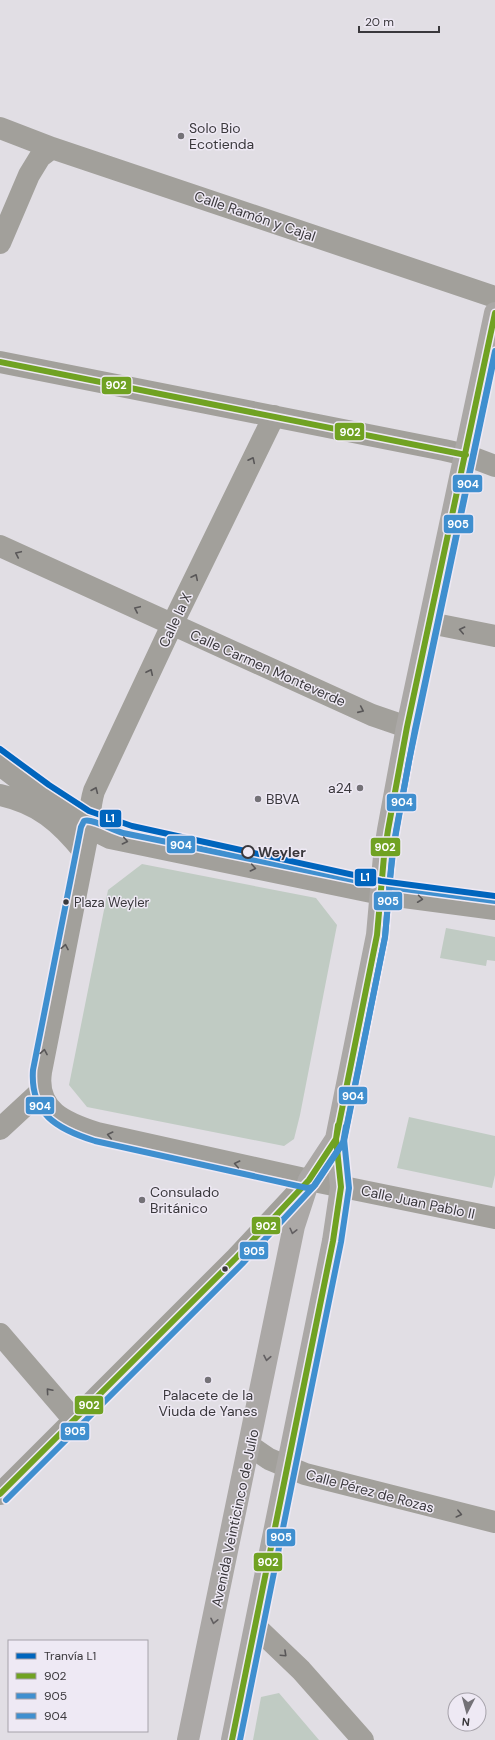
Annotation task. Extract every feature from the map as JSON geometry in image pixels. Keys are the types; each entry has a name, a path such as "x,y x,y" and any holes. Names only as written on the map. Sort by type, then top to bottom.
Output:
{"main road":[{"name":"Avenida Veinticinco de Julio","path":"232,1740 333,1241 341,1187 336,1139 377,935 384,856 407,727 495,313"},
{"name":"Avenida Veinticinco de Julio","path":"187,1739 250,1446 294,1226 309,1180 336,1139"}],"street":[{"name":"Calle Ramón y Cajal","path":"8,131 52,148 495,297"},
{"path":"0,243 29,175 40,157 52,148"},
{"path":"0,362 466,455 495,466"},
{"name":"Calle la X","path":"84,852 89,828 89,811 94,791 172,625 274,416"},
{"name":"Calle Carmen Monteverde","path":"0,546 372,715 407,727"},
{"path":"430,623 495,636"},
{"path":"0,765 89,828 110,838 381,894 495,909"},
{"path":"0,795 22,800 52,818 65,829 84,852 39,1082 41,1091 0,1129"},
{"name":"Calle Juan Pablo II","path":"41,1091 48,1105 59,1118 76,1126 104,1134 341,1187 495,1218"},
{"path":"0,1494 236,1258 309,1180"},
{"path":"0,1334 74,1420"},
{"name":"Calle Pérez de Rozas","path":"250,1446 269,1459 305,1474 495,1522"},
{"path":"256,1626 301,1670 363,1740"}],"shaded area":[{"path":"142,864 316,898 337,925 300,1115 294,1139 284,1146 87,1107 69,1085 108,890"},
{"path":"446,928 495,937 495,961 487,960 486,966 440,958"},
{"path":"409,1117 495,1136 495,1175 492,1188 397,1168"},
{"path":"279,1693 319,1740 253,1740 261,1697"}],"tram line":[{"name":"L1","path":"0,749 49,785 89,811 132,826 381,881 495,896"}],"transit line":[{"name":"902","path":"232,1740 333,1241 341,1187 336,1139 377,935 384,856 388,830 407,727 495,313"},
{"name":"905","path":"240,1740 341,1242 349,1188 344,1139 385,937 392,857 396,831 415,729 495,351"},
{"name":"904","path":"495,354 409,761 394,844 389,887 495,901"},
{"name":"902","path":"0,362 466,455"},
{"name":"904","path":"373,884 123,833 92,821 84,821 81,827 33,1070 33,1085 36,1098 41,1109 58,1125 95,1141 307,1188 313,1187 344,1141 385,937 388,903"},
{"name":"902","path":"0,1494 236,1258 309,1180 336,1139 338,1125"},
{"name":"905","path":"6,1500 242,1264 315,1185 343,1143 346,1126"}],"place":[{"name":"Solo Bio Ecotienda","path":"181,136"},
{"name":"a24","path":"360,788"},
{"name":"BBVA","path":"258,799"},
{"name":"Weyler","path":"248,852"},
{"name":"Plaza Weyler","path":"66,902"},
{"name":"Consulado Británico","path":"142,1200"},
{"name":"Palacete de la Viuda de Yanes","path":"208,1380"}]}
